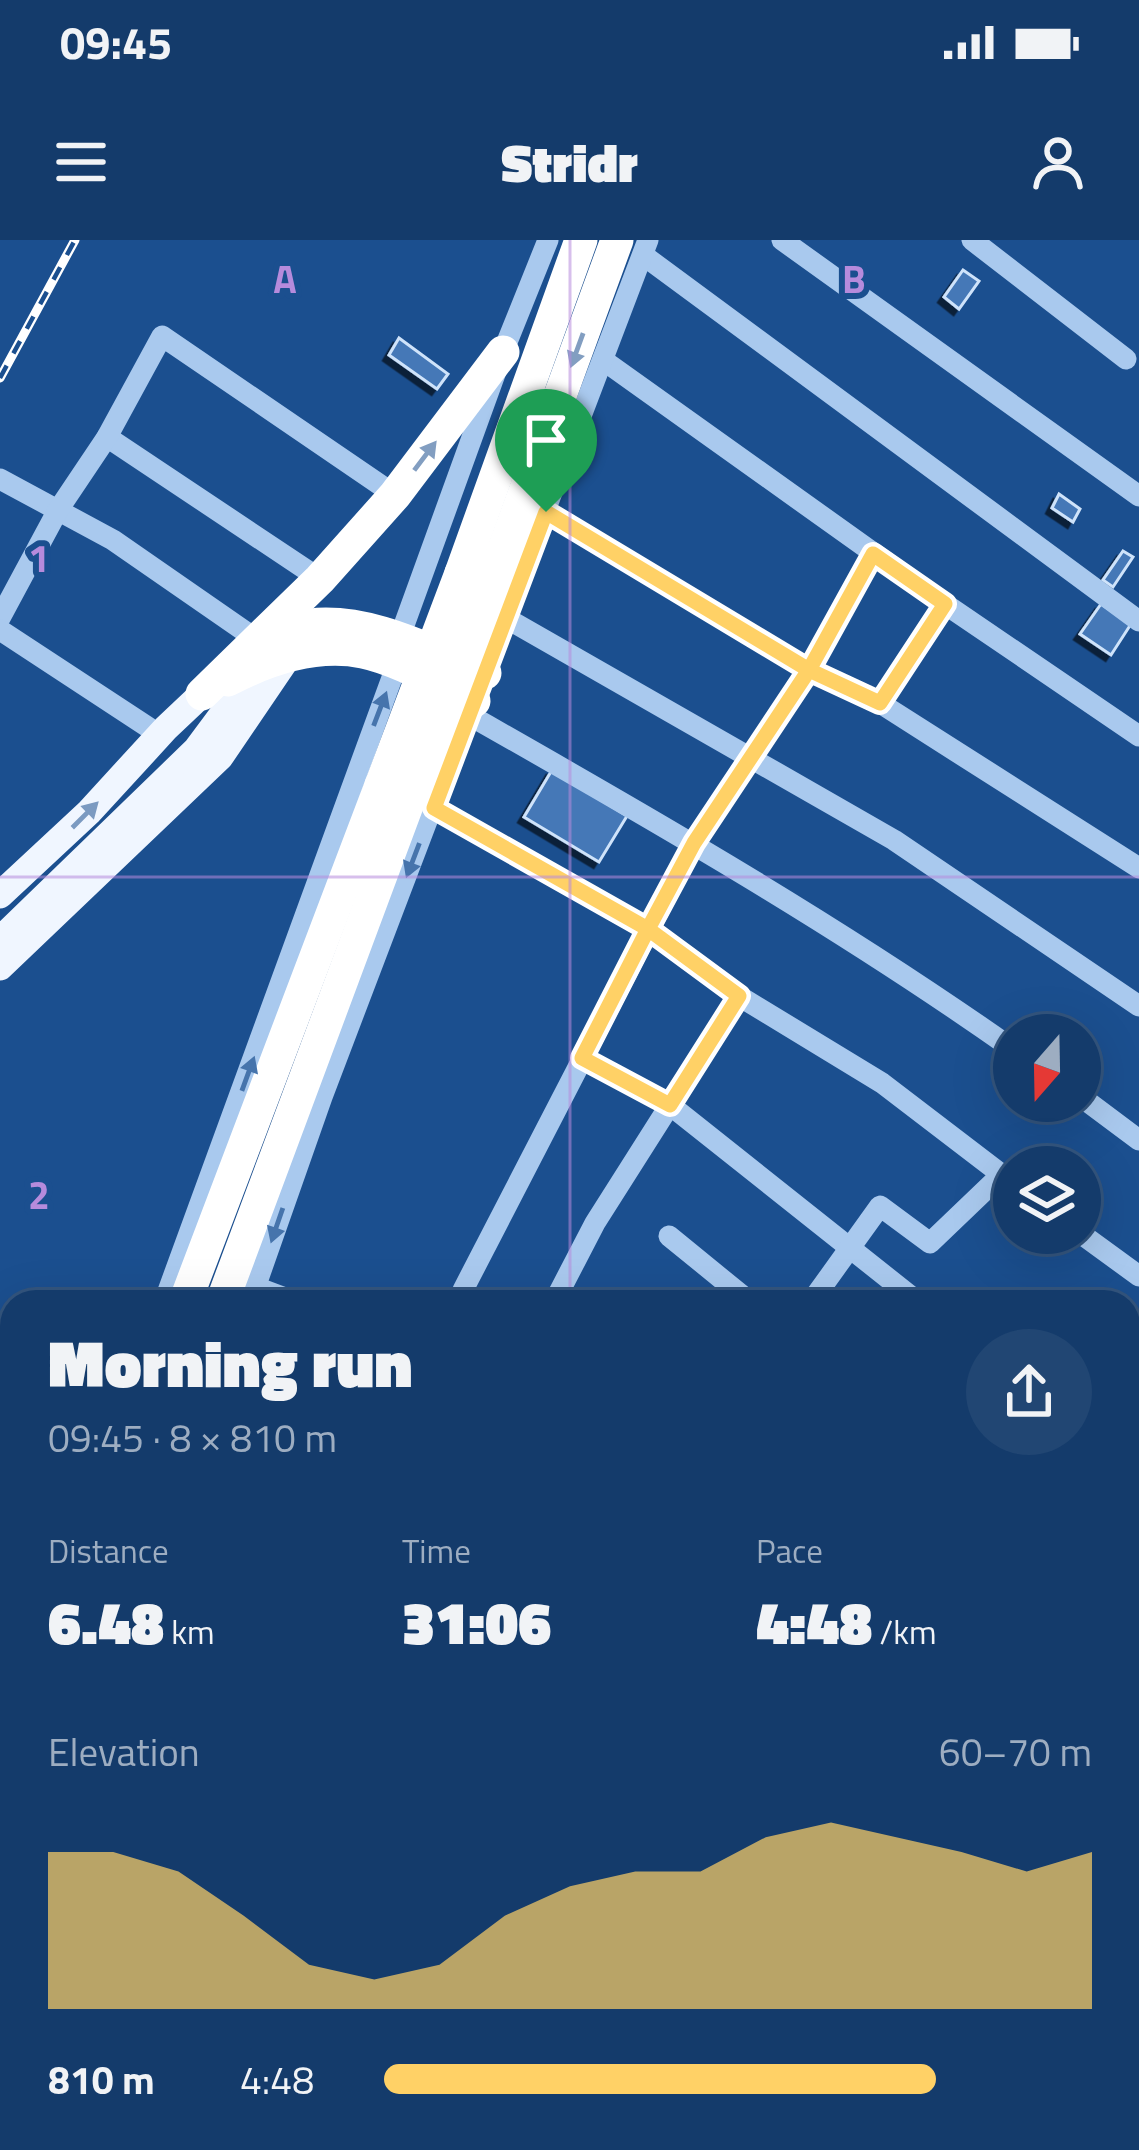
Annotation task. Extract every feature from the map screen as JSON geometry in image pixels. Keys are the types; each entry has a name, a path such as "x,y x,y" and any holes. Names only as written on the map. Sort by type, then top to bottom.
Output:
{"highway":[{"path":"225,1290 409,795 580,240"},
{"path":"477,574 636,245"},
{"path":"202,694 268,653 320,578 395,495 503,352"},
{"path":"268,653 398,652 476,696"},
{"path":"190,1290 409,795"}],"main road":[{"path":"0,940 196,749 268,653"},
{"path":"0,967 220,757 268,653"},
{"path":"0,895 202,694"}],"street":[{"path":"168,1290 503,352 548,240"},
{"path":"782,240 1137,490"},
{"path":"972,240 1126,359"},
{"path":"254,1290 322,1097 409,795 476,696 603,361 636,245 1139,621"},
{"path":"0,618 162,336 395,495"},
{"path":"603,361 1139,736"},
{"path":"107,437 320,578"},
{"path":"0,478 113,540 268,653"},
{"path":"546,512 809,670 880,703 1139,868"},
{"path":"463,1290 694,843 809,670 873,554"},
{"path":"880,703 945,604"},
{"path":"506,618 894,840 1139,1006"},
{"path":"0,630 160,735"},
{"path":"476,696 993,1035"},
{"path":"409,795 648,929 739,996 882,1083 993,1169"},
{"path":"560,1290 595,1223 739,996"},
{"path":"582,1058 670,1105 903,1290"},
{"path":"1101,1112 1139,1140"},
{"path":"819,1290 880,1206 930,1243 993,1191"},
{"path":"669,1235 735,1290"},
{"path":"1101,1248 1139,1276"}],"building":[{"path":"963,270 979,281 959,309 944,297"},
{"path":"399,338 448,374 437,389 389,355"},
{"path":"1059,494 1080,509 1073,522 1052,508"},
{"path":"1123,551 1133,557 1113,587 1103,580"},
{"path":"1101,604 1131,624 1111,655 1080,634"},
{"path":"552,770 627,816 599,862 524,817"}],"railway":[{"path":"0,378 75,240"}],"route":[{"path":"546,512 434,808 648,929 582,1058 670,1105 739,996 648,929 694,843 809,670 880,703 945,604 873,554 809,670 546,512"}]}
